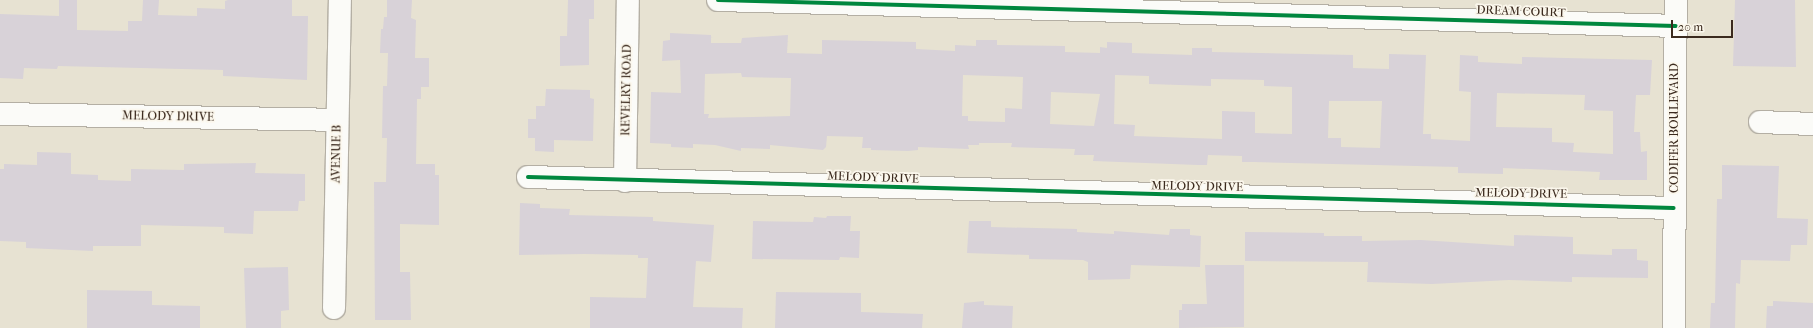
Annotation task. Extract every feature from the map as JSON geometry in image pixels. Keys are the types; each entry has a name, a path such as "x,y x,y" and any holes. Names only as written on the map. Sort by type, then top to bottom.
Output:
{"street":[{"name":"AVENUE B","path":"334,308 340,0"},
{"name":"REVELRY ROAD","path":"625,181 628,0"},
{"name":"DREAM COURT","path":"718,0 1676,26"},
{"name":"CODIFER BOULEVARD","path":"1674,328 1676,0"},
{"name":"MELODY DRIVE","path":"0,114 337,120"},
{"path":"1760,122 1813,124"},
{"name":"MELODY DRIVE","path":"528,177 625,181 1674,208"}],"building":[{"path":"59,0 77,0 77,30 128,31 128,21 142,21 143,0 159,0 158,15 197,16 197,8 225,9 225,1 228,0 292,0 292,16 308,16 307,80 223,76 223,70 58,66 57,69 24,68 23,79 0,78 0,14 59,16"},
{"path":"387,0 412,0 411,18 416,20 415,58 429,58 429,87 421,87 421,99 417,99 416,164 435,164 435,175 439,175 439,225 400,224 400,272 410,272 411,320 375,320 374,182 386,182 387,138 382,138 383,86 387,86 388,53 380,53 381,29 383,29 384,17 387,17"},
{"path":"568,0 594,0 594,19 589,19 589,65 560,66 560,36 567,36"},
{"path":"1735,0 1795,0 1796,67 1733,66"},
{"path":"670,33 711,35 711,43 741,43 742,38 788,35 787,53 822,54 822,40 916,42 916,49 955,51 955,45 976,46 976,40 997,40 997,45 1065,46 1065,52 1100,53 1100,47 1107,48 1107,42 1132,43 1132,53 1192,55 1192,48 1212,48 1212,52 1353,55 1353,68 1389,69 1389,54 1426,55 1423,134 1431,134 1431,139 1470,141 1471,92 1459,91 1460,55 1478,56 1478,62 1522,64 1522,57 1652,60 1650,95 1636,95 1634,132 1640,132 1641,152 1647,151 1647,180 1599,180 1600,172 1503,168 1503,174 1458,173 1458,167 1242,162 1242,156 1208,155 1207,165 1093,161 1094,155 1074,155 1075,149 1011,147 1012,143 979,143 979,145 968,145 969,149 918,147 918,150 908,151 871,150 871,148 862,148 863,137 827,136 826,147 823,150 770,145 770,149 741,148 741,151 715,145 693,144 693,148 671,147 671,144 650,143 651,92 681,93 680,60 662,61 663,41 670,40","holes":["741,73 742,77 791,78 790,116 708,118 709,114 704,114 705,74","963,75 1023,77 1022,109 1005,108 1005,122 968,121 968,116 962,116","1115,75 1149,76 1149,84 1211,86 1211,79 1264,80 1264,86 1292,87 1292,134 1255,133 1255,112 1222,111 1222,139 1134,136 1135,125 1114,124","1051,92 1100,94 1094,126 1050,124","1497,93 1585,95 1584,110 1613,111 1613,154 1573,152 1574,143 1552,142 1552,128 1496,127","1329,101 1382,101 1380,148 1341,147 1341,138 1328,138"]},
{"path":"546,89 590,90 590,98 594,99 593,141 554,140 554,152 535,151 535,138 528,138 528,119 536,119 536,106 545,106"},
{"path":"37,152 71,153 71,174 98,175 98,180 131,181 131,169 184,170 184,164 256,163 255,173 305,174 305,201 299,201 298,211 254,211 253,234 224,233 224,227 141,225 141,246 93,246 93,251 26,248 26,242 0,241 0,169 4,169 4,164 37,165"},
{"path":"1722,165 1779,166 1777,218 1808,219 1807,245 1791,245 1790,261 1741,260 1740,284 1736,283 1735,328 1710,328 1711,303 1715,303 1717,199 1722,199"},
{"path":"520,203 540,204 540,208 570,209 569,215 653,217 653,221 714,225 711,262 696,261 693,307 743,308 742,328 590,328 590,297 646,298 648,258 638,258 638,255 519,255"},
{"path":"827,216 851,216 850,231 860,231 859,258 840,257 839,260 752,259 753,221 813,222 814,217 826,218"},
{"path":"969,221 991,221 991,227 1077,229 1077,232 1114,234 1114,231 1169,235 1170,229 1190,229 1190,235 1201,236 1200,267 1131,265 1130,279 1088,280 1088,262 1083,260 1029,259 1029,255 967,253"},
{"path":"1245,232 1324,233 1324,236 1362,236 1362,241 1421,240 1514,246 1514,235 1573,237 1573,254 1612,255 1612,249 1637,249 1637,260 1648,261 1648,278 1572,277 1572,282 1509,280 1432,284 1367,282 1368,262 1245,261"},
{"path":"1205,265 1244,265 1244,327 1179,328 1179,310 1182,310 1182,304 1207,304"},
{"path":"288,267 289,310 281,311 281,328 246,328 244,268"},
{"path":"87,290 152,291 152,305 200,306 200,328 87,328"},
{"path":"776,292 861,293 861,312 923,314 922,328 775,328"},
{"path":"984,301 984,305 1013,306 1012,328 962,328 964,303"},
{"path":"1773,301 1813,303 1813,328 1766,328 1767,306 1773,306"}],"cycle path":[{"path":"718,0 1676,26"},
{"path":"528,177 1674,208"}]}
